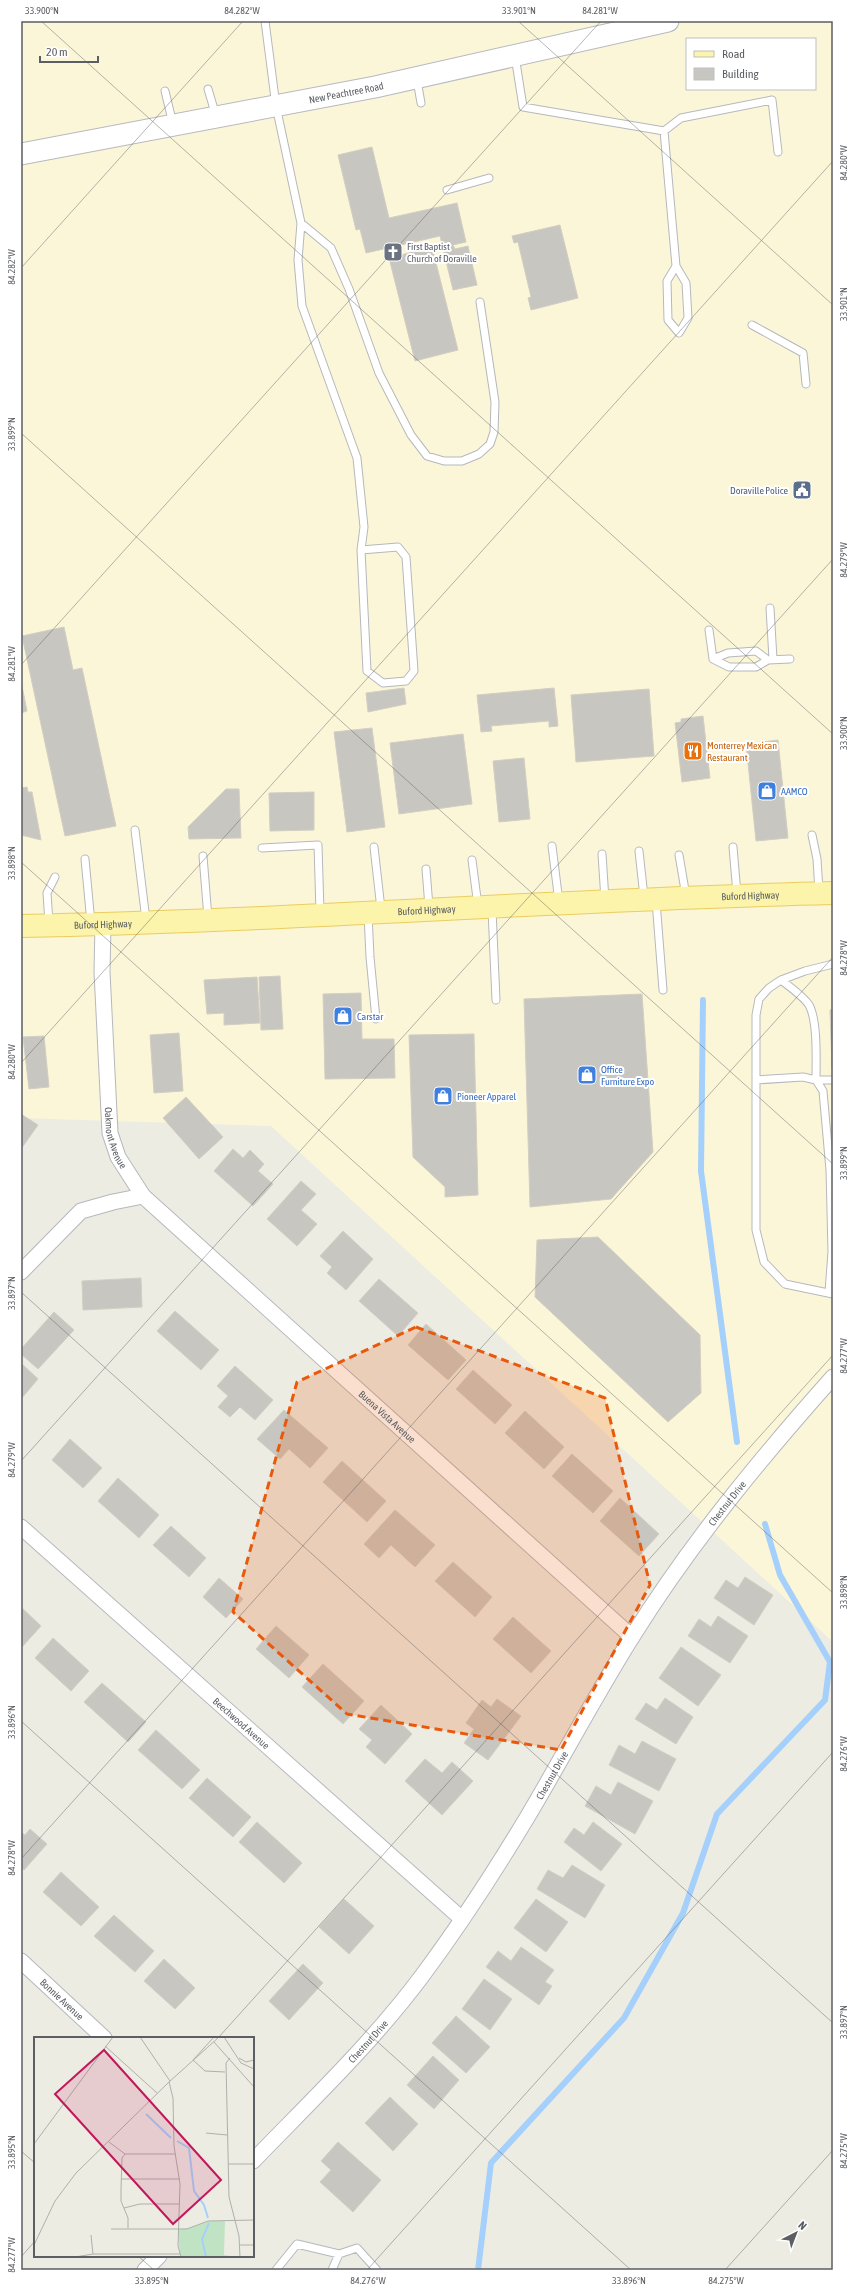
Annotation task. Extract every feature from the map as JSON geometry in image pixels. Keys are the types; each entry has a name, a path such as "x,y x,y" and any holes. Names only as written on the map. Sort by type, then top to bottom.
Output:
{"main road":[{"name":"Buford Highway","path":"21,926 146,923 429,910 559,902 605,902 686,897 826,893"}],"street":[{"name":"New Peachtree Road","path":"21,154 217,118 417,78 515,54 668,21"},
{"name":"Oakmont Avenue","path":"97,924 102,972 110,1134 118,1157 143,1196"},
{"path":"21,1272 81,1211 113,1202 143,1196"},
{"name":"Buena Vista Avenue","path":"143,1196 632,1637"},
{"name":"Chestnut Drive","path":"254,2160 376,2033 421,1977 462,1919 527,1818 632,1637 692,1547 779,1438 833,1377"},
{"name":"Beechwood Avenue","path":"21,1527 462,1919"},
{"name":"Bonnie Avenue","path":"21,1961 103,2037"},
{"path":"145,2270 158,2257"}],"lane":[{"path":"265,21 276,106 301,223 298,260 302,306 357,458 364,527 361,550 366,671 384,683 406,681 414,670 406,557 398,547 361,550"},
{"path":"515,54 523,107 664,131 681,118 772,100 778,152"},
{"path":"417,78 421,103"},
{"path":"208,89 217,118"},
{"path":"165,91 174,125"},
{"path":"664,131 676,266 686,283 688,318 679,333 668,320 667,281 676,266"},
{"path":"447,190 489,178"},
{"path":"301,223 331,248 349,289 379,374 412,435 427,456 444,461 462,461 479,454 490,444 494,432 495,402 480,302"},
{"path":"752,326 804,353 806,384"},
{"path":"770,608 770,660"},
{"path":"710,630 713,659"},
{"path":"713,659 728,653 756,651 770,660"},
{"path":"713,659 729,667 756,667 770,660 790,659"},
{"path":"135,830 146,923"},
{"path":"812,835 826,893"},
{"path":"262,848 318,845 320,914"},
{"path":"552,846 559,902"},
{"path":"374,847 375,912 370,957 376,1019"},
{"path":"733,847 737,896"},
{"path":"639,851 650,899 663,990"},
{"path":"602,854 605,902"},
{"path":"679,855 686,897"},
{"path":"203,856 208,920"},
{"path":"85,859 97,924"},
{"path":"472,860 485,906 496,1000"},
{"path":"426,869 429,910"},
{"path":"49,926 47,893 55,877"},
{"path":"781,980 808,1004 812,1012 816,1051 816,1080 823,1091 830,1170 832,1252 831,1293 786,1284 764,1262 756,1230 756,1015 759,999 769,988 781,980 805,971 833,964"},
{"path":"756,1080 803,1077 816,1080 833,1080"},
{"path":"276,2270 297,2244 339,2254 357,2248 377,2270"},
{"path":"332,2270 339,2254"}],"highlighted area":[{"path":"416,1327 605,1398 650,1585 561,1750 347,1714 233,1612 297,1382"}],"shaded area":[{"path":"21,21 833,21 833,1642 271,1126 21,1118"}],"building":[{"path":"372,147 389,218 457,203 466,242 453,245 455,249 468,246 477,285 453,290 440,236 366,253 360,229 356,230 338,155"},
{"path":"560,225 578,298 531,310 528,298 531,297 518,242 514,243 512,236"},
{"path":"432,247 458,350 415,361 389,258"},
{"path":"64,627 73,670 82,668 116,826 65,836 22,636"},
{"path":"21,681 27,711 21,713"},
{"path":"404,688 406,704 368,712 366,693"},
{"path":"554,688 558,726 549,727 549,721 491,726 492,731 481,732 477,695"},
{"path":"649,689 654,756 576,762 571,695"},
{"name":"Monterrey Mexican Restaurant","path":"703,716 710,778 682,782 675,723 681,722 681,719"},
{"path":"372,728 385,827 347,832 334,732"},
{"path":"463,734 472,804 399,814 390,743"},
{"name":"AAMCO","path":"778,740 788,838 756,841 746,744"},
{"path":"524,758 530,819 499,822 493,761"},
{"path":"21,781 22,788 27,787 28,792 32,792 41,840 21,835"},
{"path":"226,789 239,789 241,838 189,839 188,827"},
{"path":"314,792 314,830 270,831 269,793"},
{"path":"280,976 283,1029 261,1030 259,977"},
{"path":"257,977 260,1023 224,1025 224,1013 207,1014 204,980"},
{"name":"Carstar","path":"361,993 362,1039 394,1039 395,1078 325,1079 323,994"},
{"name":"Office Furniture Expo","path":"642,994 653,1152 611,1199 530,1207 524,999"},
{"path":"833,1009 833,1068 832,1068 830,1010"},
{"path":"179,1033 183,1091 154,1093 150,1035"},
{"name":"Pioneer Apparel","path":"474,1034 478,1195 445,1197 445,1187 413,1157 409,1035"},
{"path":"44,1036 49,1087 29,1089 23,1037"},
{"path":"186,1097 223,1137 199,1159 163,1118"},
{"path":"21,1114 38,1125 21,1149"},
{"path":"233,1149 243,1158 250,1150 264,1164 258,1171 273,1184 253,1206 214,1171"},
{"path":"301,1181 316,1194 301,1210 317,1224 297,1246 267,1219"},
{"path":"343,1231 373,1259 346,1290 327,1273 332,1267 320,1256"},
{"path":"598,1237 700,1335 701,1393 668,1422 535,1297 537,1240"},
{"path":"141,1278 142,1307 83,1310 82,1281"},
{"path":"379,1279 418,1313 398,1336 359,1301"},
{"path":"175,1311 219,1350 201,1370 157,1331"},
{"path":"54,1312 74,1330 38,1369 21,1354 21,1349"},
{"path":"426,1324 466,1360 448,1380 408,1345"},
{"path":"21,1363 38,1379 21,1399"},
{"path":"235,1366 273,1400 255,1420 240,1407 230,1417 218,1407 228,1396 217,1386"},
{"path":"473,1370 512,1405 495,1424 456,1389"},
{"path":"284,1410 328,1448 310,1468 289,1449 280,1459 257,1439"},
{"path":"525,1411 564,1447 544,1469 505,1433"},
{"path":"70,1439 102,1468 83,1488 52,1460"},
{"path":"572,1454 613,1491 593,1513 552,1476"},
{"path":"342,1461 386,1501 367,1522 323,1482"},
{"path":"118,1478 159,1515 139,1538 98,1501"},
{"path":"620,1498 659,1534 639,1556 600,1521"},
{"path":"395,1510 435,1545 415,1567 391,1545 379,1558 364,1544"},
{"path":"171,1526 206,1558 189,1577 153,1545"},
{"path":"453,1562 492,1597 475,1617 435,1581"},
{"path":"745,1577 773,1595 754,1625 714,1598 726,1580 738,1588"},
{"path":"219,1578 243,1599 226,1618 203,1597"},
{"path":"21,1607 41,1626 22,1647 21,1646"},
{"path":"718,1616 748,1636 730,1663 688,1636 699,1619 711,1627"},
{"path":"513,1617 551,1651 531,1673 493,1639"},
{"path":"276,1626 309,1655 289,1678 256,1649"},
{"path":"53,1638 89,1671 71,1691 35,1658"},
{"path":"681,1647 721,1675 698,1706 659,1678"},
{"path":"323,1664 364,1701 343,1724 302,1687"},
{"path":"102,1683 146,1722 128,1742 84,1702"},
{"path":"665,1698 693,1717 676,1744 635,1719 646,1703 657,1710"},
{"path":"497,1699 521,1716 488,1760 464,1743 474,1729 466,1723 482,1700 491,1707"},
{"path":"381,1705 412,1734 385,1764 366,1747 372,1740 359,1729"},
{"path":"156,1730 200,1770 182,1789 138,1750"},
{"path":"642,1741 676,1759 659,1791 609,1765 619,1745 635,1754"},
{"path":"425,1759 442,1773 452,1762 473,1781 442,1815 405,1781"},
{"path":"207,1778 251,1817 233,1837 189,1798"},
{"path":"618,1782 653,1801 635,1834 585,1806 596,1786 611,1795"},
{"path":"257,1822 302,1863 284,1883 239,1842"},
{"path":"593,1822 622,1844 601,1871 564,1842 574,1828 584,1835"},
{"path":"30,1829 47,1844 24,1870 21,1867 21,1832 25,1835"},
{"path":"572,1865 605,1885 585,1918 537,1889 548,1870 563,1878"},
{"path":"61,1872 99,1907 81,1926 43,1892"},
{"path":"344,1899 374,1926 349,1954 319,1927"},
{"path":"536,1899 568,1922 546,1952 514,1928"},
{"path":"114,1915 154,1951 135,1972 94,1936"},
{"path":"521,1947 554,1970 545,1982 552,1986 539,2005 486,1967 498,1951 511,1961"},
{"path":"164,1959 195,1988 175,2009 144,1981"},
{"path":"303,1964 323,1983 289,2020 269,2001"},
{"path":"484,1979 512,1999 490,2030 462,2009"},
{"path":"456,2016 490,2047 466,2073 432,2043"},
{"path":"433,2056 459,2080 434,2109 407,2085"},
{"path":"390,2097 418,2124 393,2151 365,2123"},
{"path":"338,2142 381,2180 353,2212 320,2182 331,2170 321,2161"}],"waterway":[{"path":"703,1000 701,1171 737,1442"},
{"path":"478,2270 491,2163 624,2018 683,1913 717,1814 825,1700 830,1662 780,1575 765,1524"}],"place":[{"name":"First Baptist Church of Doraville","path":"393,252"},
{"name":"Doraville Police","path":"802,490"},
{"name":"Monterrey Mexican Restaurant","path":"693,751"},
{"name":"AAMCO","path":"767,791"},
{"name":"Carstar","path":"343,1016"},
{"name":"Office Furniture Expo","path":"587,1075"},
{"name":"Pioneer Apparel","path":"443,1096"}]}
